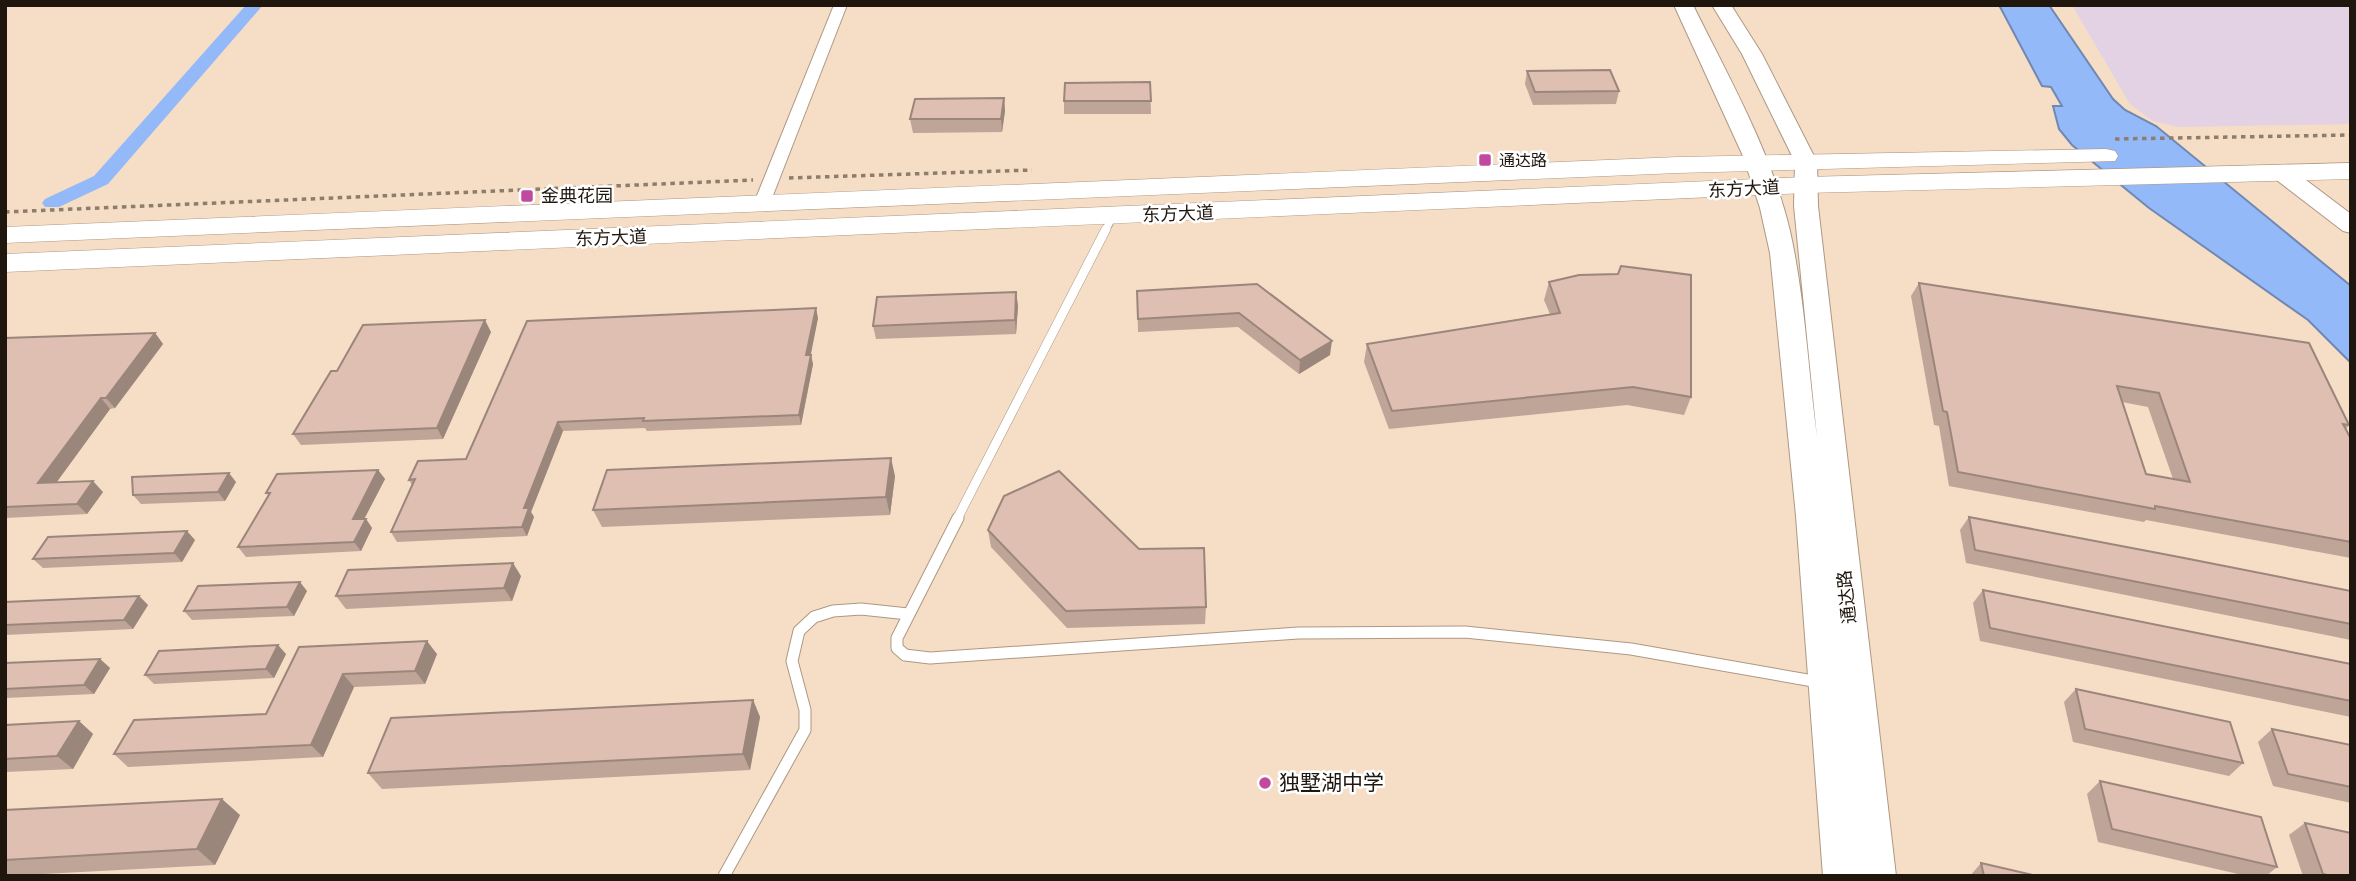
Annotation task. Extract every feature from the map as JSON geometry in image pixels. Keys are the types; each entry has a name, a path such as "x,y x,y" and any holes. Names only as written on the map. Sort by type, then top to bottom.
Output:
{"main road":[{"name":"通达路","path":"1683,5 1709,54 1760,175 1772,208 1782,256 1808,483 1842,876"},
{"name":"通达路","path":"1721,5 1752,54 1805,174 1877,876"},
{"name":"东方大道","path":"5,235 762,203 1760,175 2090,178 2351,151"},
{"name":"东方大道","path":"1805,174 2031,157 2235,164 2282,173 2351,171"},
{"path":"2282,173 2351,226"},
{"name":"东方大道","path":"5,263 1113,216 1760,175"}],"street":[{"path":"762,203 841,5"}],"lane":[{"path":"1113,216 908,614 897,638 897,648 905,655 930,658 1298,633 1465,632 1631,649 1825,683"},
{"path":"724,876 805,730 805,710 792,662 799,631 814,617 833,611 861,609 908,614"}],"path":[{"path":"2180,138 2351,135"}],"shaded area":[{"path":"2072,5 2351,5 2351,124 2178,127 2153,121 2130,104"}],"water":[{"path":"1999,5 2049,5 2113,99 2125,110 2156,126 2351,286 2351,363 2308,320 2149,208 2072,145 2059,129 2053,106 2062,106 2051,87 2042,86"}],"building":[{"path":"1610,70 1619,91 1535,92 1527,71"},
{"path":"1150,82 1151,101 1064,101 1065,83"},
{"path":"1004,98 1001,119 910,119 915,99"},
{"path":"1621,266 1691,275 1691,397 1633,387 1392,411 1367,344 1560,313 1549,282 1579,275 1618,274"},
{"path":"1919,283 2309,343 2349,425 2343,424 2351,439 2351,542 1958,472 1947,412 1943,411","holes":["2117,386 2159,393 2190,482 2146,474"]},
{"path":"1257,284 1332,341 1300,360 1239,313 1138,319 1137,291"},
{"path":"1016,292 1015,320 873,326 877,297"},
{"path":"816,308 806,355 811,355 799,415 558,422 524,508 529,508 522,527 391,532 415,479 409,480 418,461 466,459 527,321"},
{"path":"485,320 437,428 293,434 331,371 337,371 363,325"},
{"path":"155,333 106,398 101,398 38,483 93,481 77,504 5,507 5,338"},
{"path":"891,458 886,497 593,510 607,470"},
{"path":"378,470 353,519 366,519 354,542 238,547 270,493 266,493 277,474"},
{"path":"1059,471 1139,549 1204,548 1206,607 1066,611 988,530 1004,496"},
{"path":"229,473 218,492 133,495 132,477"},
{"path":"1969,517 2351,591 2351,624 1975,550"},
{"path":"187,531 174,553 33,559 48,537"},
{"path":"513,563 504,588 336,596 348,570"},
{"path":"300,582 287,607 184,611 198,586"},
{"path":"1983,590 2351,664 2351,701 1990,628"},
{"path":"139,596 124,620 5,625 5,602"},
{"path":"427,641 415,671 343,674 311,745 114,754 134,720 266,714 299,647"},
{"path":"278,645 266,669 145,675 159,651"},
{"path":"100,659 84,685 5,689 5,663"},
{"path":"2076,689 2230,722 2243,763 2085,729"},
{"path":"753,700 743,754 368,773 391,718"},
{"path":"79,721 57,756 5,759 5,725"},
{"path":"2272,729 2351,745 2351,787 2288,774"},
{"path":"2100,781 2261,817 2277,867 2112,829"},
{"path":"222,799 197,849 5,860 5,810"},
{"path":"2305,823 2351,833 2351,876 2323,874"},
{"path":"1981,863 2037,876 1984,876"}],"waterway":[{"path":"52,203 101,180 255,5"}],"place":[{"name":"通达路","path":"1485,160"},
{"name":"金典花园","path":"527,196"},
{"name":"独墅湖中学","path":"1265,783"}]}
